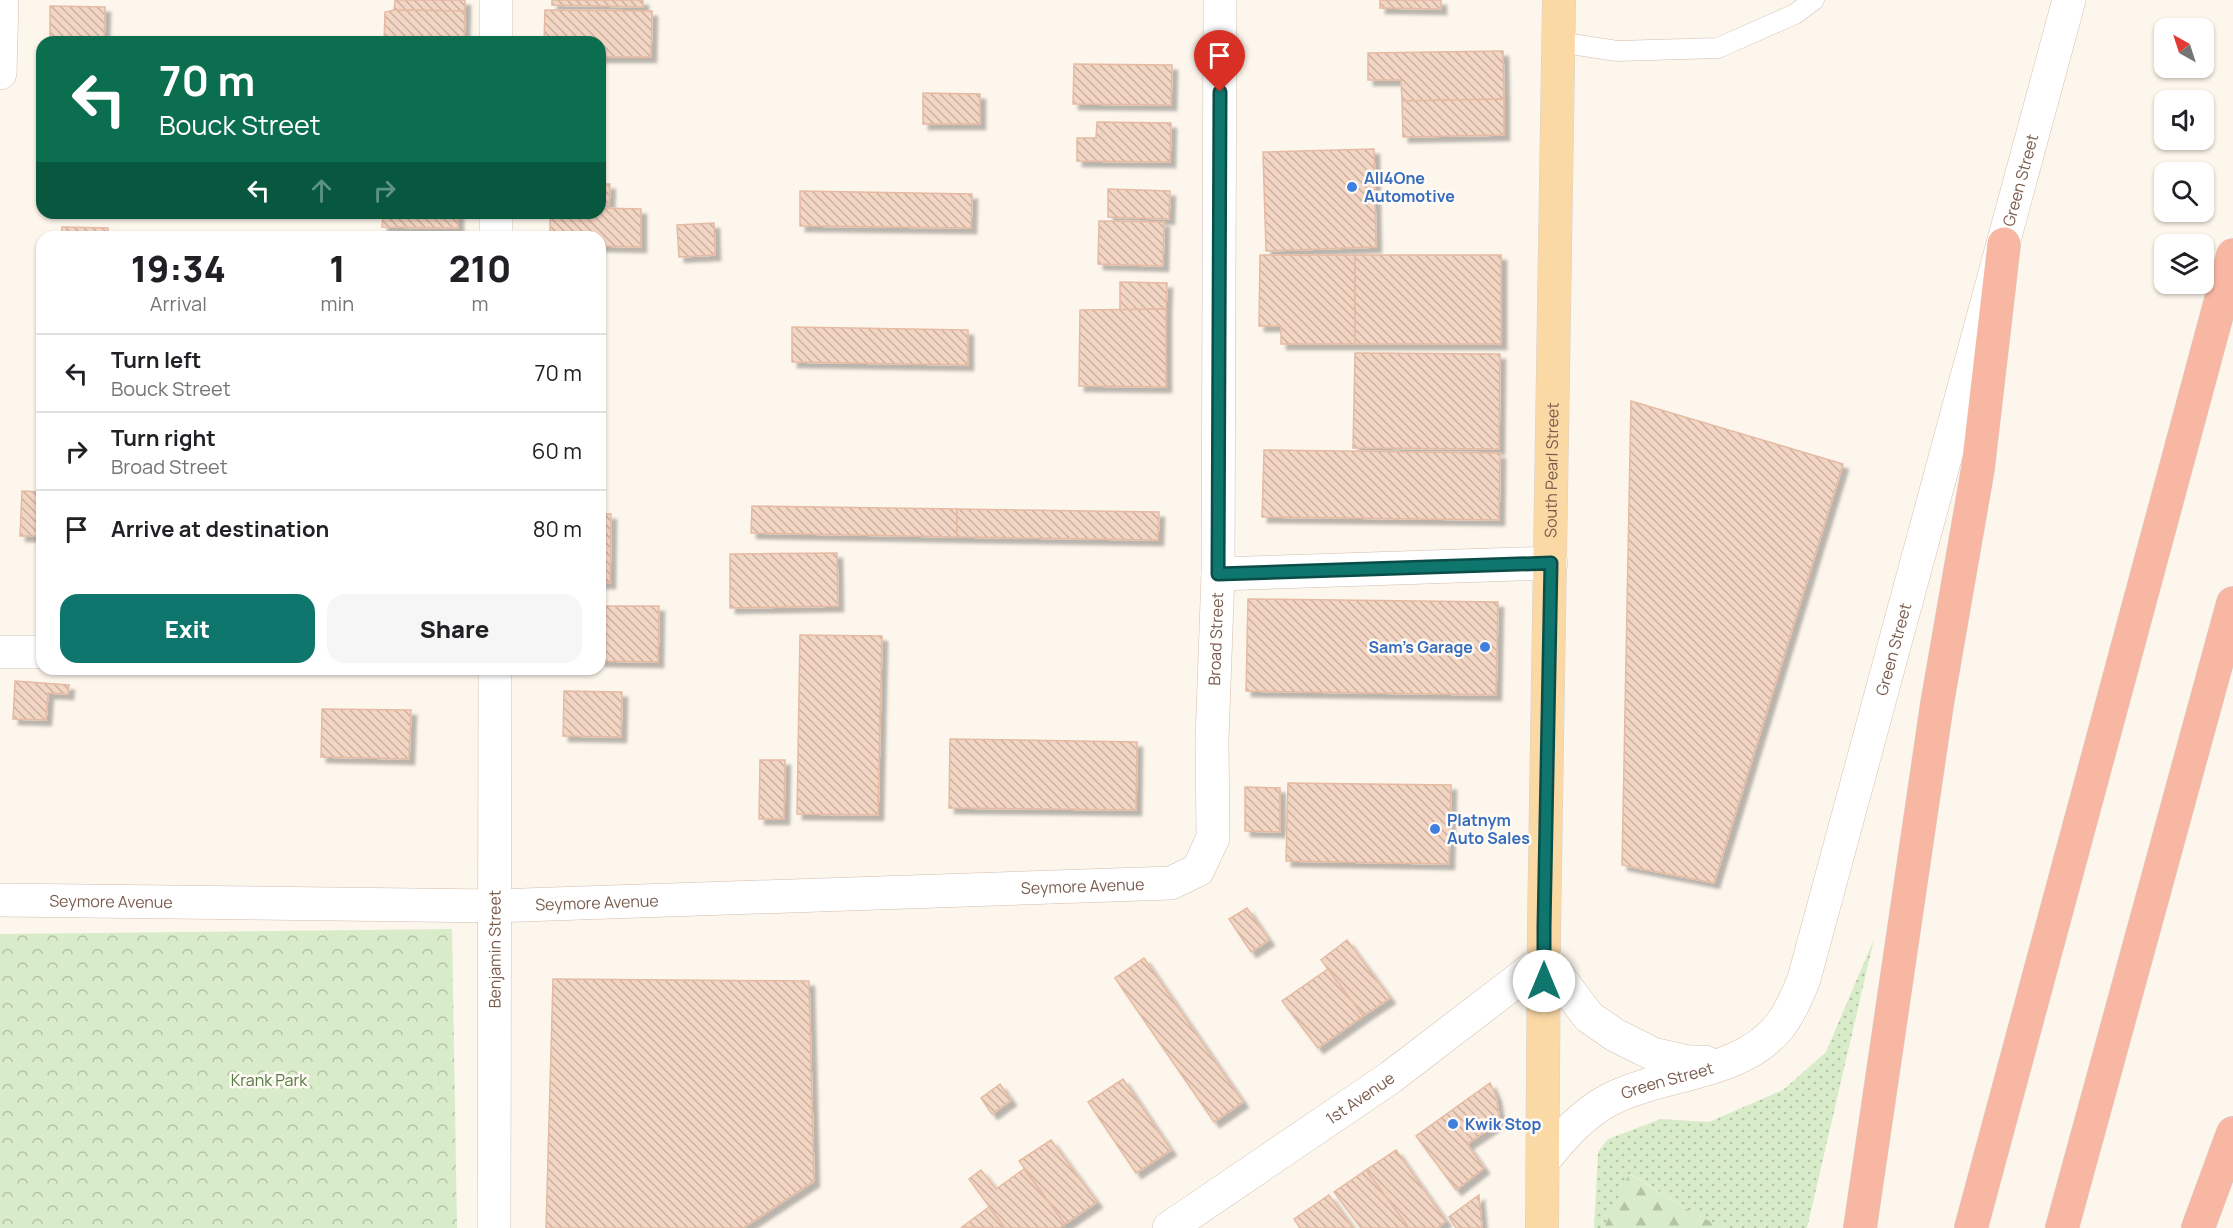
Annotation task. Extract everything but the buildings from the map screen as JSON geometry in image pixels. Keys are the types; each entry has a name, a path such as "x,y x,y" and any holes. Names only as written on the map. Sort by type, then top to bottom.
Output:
{"highway":[{"path":"1860,1228 1937,704 1978,468 2004,244"},
{"path":"1971,1228 2233,255"},
{"path":"2062,1228 2233,603"},
{"path":"2198,1228 2233,1133"}],"main road":[{"name":"South Pearl Street","path":"1542,1228 1559,0"}],"street":[{"path":"0,73 2,0"},
{"path":"496,0 496,36"},
{"name":"Broad Street","path":"1190,873 1198,870 1213,838 1212,740 1218,574 1220,0"},
{"name":"Green Street","path":"1543,1161 1583,1117 1610,1100 1652,1083 1733,1061 1752,1051 1778,1029 1792,1008 1804,979 2069,0"},
{"path":"1218,574 1551,563"},
{"path":"0,652 36,652"},
{"name":"Benjamin Street","path":"494,1228 495,675"},
{"name":"Seymore Avenue","path":"0,900 494,906 1171,883 1190,873"},
{"path":"1545,959 1589,1017 1615,1035 1653,1054 1689,1062 1733,1061"},
{"name":"1st Avenue","path":"1169,1228 1391,1077 1545,959"}],"lane":[{"path":"1558,42 1617,51 1718,48 1795,14 1814,0"}],"green space":[{"name":"Krank Park","path":"452,929 457,1228 0,1228 0,934"},
{"path":"1874,939 1807,1228 1725,1228 1697,1215 1630,1174 1604,1228 1594,1228 1598,1152 1608,1139 1661,1119 1709,1122 1783,1090 1826,1052"},
{"path":"1629,1174 1697,1215 1725,1228 1604,1228"}],"place":[{"name":"All4One Automotive","path":"1352,187"},
{"name":"Sam's Garage","path":"1485,647"},
{"name":"Platnym Auto Sales","path":"1435,829"},
{"name":"Kwik Stop","path":"1453,1124"}],"route":[{"path":"1220,92 1218,574 1551,563 1544,981"}]}
